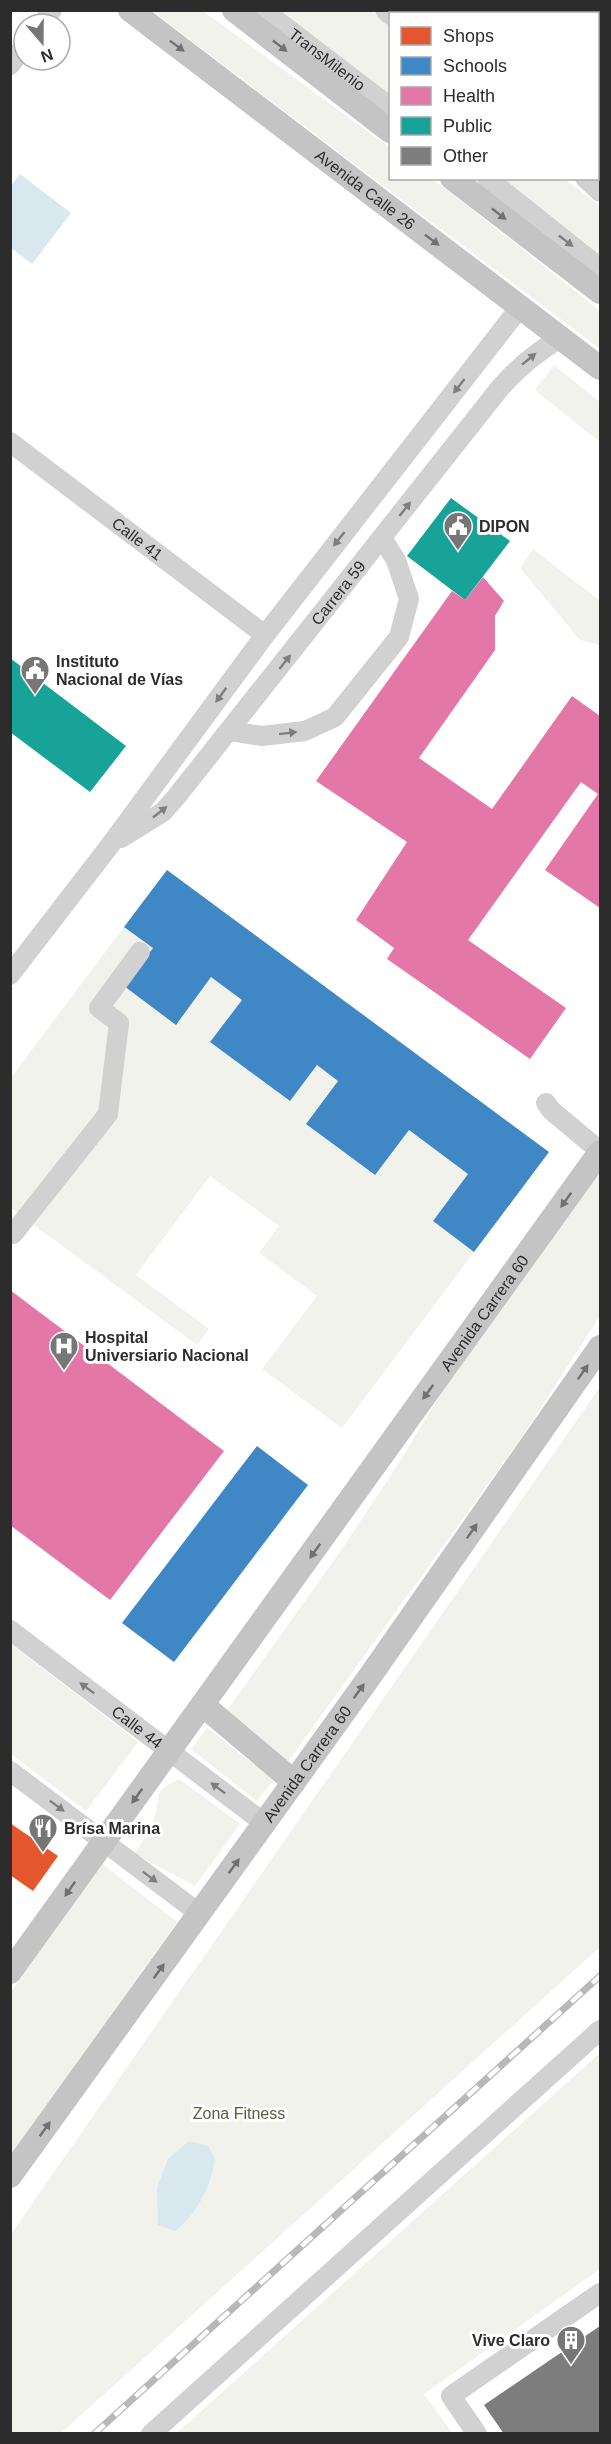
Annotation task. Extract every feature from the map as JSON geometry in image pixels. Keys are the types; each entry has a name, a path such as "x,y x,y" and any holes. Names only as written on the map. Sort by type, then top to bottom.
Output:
{"main road":[{"name":"Avenida Calle 26","path":"130,10 600,368"},
{"path":"234,10 389,130"},
{"path":"455,180 600,292"},
{"name":"Avenida Carrera 60","path":"10,1972 204,1706 600,1152"},
{"name":"Avenida Carrera 60","path":"10,2176 294,1782 600,1347"},
{"path":"204,1706 294,1782"}],"street":[{"name":"TransMilenio","path":"263,10 389,106"},
{"path":"490,180 600,268"},
{"path":"587,180 600,192"},
{"name":"Carrera 59","path":"10,975 111,844 265,635 521,306"},
{"name":"Carrera 59","path":"111,844 162,812 230,731 514,371 534,355 562,338"},
{"name":"Calle 41","path":"10,442 265,635"},
{"path":"230,731 262,736 305,731 335,717 399,637 409,599 396,560 382,538"},
{"path":"12,1234 108,1114 119,1023 99,1008 140,952"},
{"path":"546,1103 552,1112 600,1152"},
{"name":"Calle 44","path":"10,1630 264,1824"},
{"path":"10,1771 200,1914"},
{"path":"151,2433 600,2030"},
{"path":"477,2433 451,2396 600,2293"}],"green space":[{"path":"152,11 203,11 389,147 389,180 432,180 446,189 600,311 600,349"},
{"path":"278,11 371,11 389,25 389,95"},
{"path":"539,11 600,11 600,59 599,12"},
{"path":"499,180 566,180 600,206 600,258"},
{"path":"554,365 600,402 600,442 535,390"},
{"path":"533,549 600,601 600,645 580,640 520,568"},
{"path":"124,927 153,948 125,987 176,1024 211,977 242,1000 210,1042 289,1101 317,1065 338,1081 306,1124 374,1175 409,1130 468,1174 433,1221 474,1252 342,1428 262,1369 317,1296 259,1253 279,1226 210,1176 136,1275 209,1329 197,1345 11,1208 10,1079"},
{"path":"600,1172 600,1316 523,1435 287,1763 223,1716 342,1549 397,1466 448,1382"},
{"name":"Zona Fitness","path":"600,1387 600,1947 61,2433 11,2434 11,2234"},
{"path":"11,1644 138,1742 86,1811 11,1754"},
{"path":"207,1728 274,1780 257,1801 191,1749"},
{"path":"179,1779 240,1824 195,1886 135,1854 154,1821 160,1793 165,1787"},
{"path":"101,1863 177,1922 11,2155 11,1992"},
{"path":"600,2053 600,2269 424,2394 452,2433 177,2433"}],"shaded area":[{"path":"20,174 71,213 32,264 11,248 11,186"},
{"path":"189,2141 208,2146 215,2159 202,2199 175,2231 158,2225 157,2188 168,2159"}],"building: Shops":[{"path":"10,1823 58,1856 33,1891 10,1875"}],"building: Schools":[{"path":"167,870 549,1152 474,1252 433,1221 468,1174 409,1130 375,1175 306,1124 338,1081 317,1065 290,1101 210,1042 242,1000 211,977 176,1025 124,986 153,948 124,927"},
{"path":"257,1446 308,1485 174,1662 122,1623"}],"building: Health":[{"path":"483,577 504,601 495,616 495,650 419,758 492,809 572,696 600,716 600,908 545,870 598,794 581,782 468,940 566,1008 530,1059 387,959 394,948 356,920 407,842 316,781 452,591 465,600"},
{"name":"Hospital Universiario Nacional","path":"10,1290 224,1451 110,1600 10,1525"}],"building: Public":[{"path":"451,498 510,541 465,600 407,556"},
{"name":"Instituto Nacional de Vías","path":"10,658 126,746 90,792 10,732"}],"building: Other":[{"name":"Vive Claro","path":"600,2326 600,2434 504,2434 484,2405"}],"railway":[{"path":"94,2434 600,1976"}],"place":[{"name":"DIPON","path":"458,552"},
{"name":"Instituto Nacional de Vías","path":"35,696"},
{"name":"Hospital Universiario Nacional","path":"64,1372"},
{"name":"Brísa Marina","path":"43,1854"},
{"name":"Vive Claro","path":"571,2366"}]}
